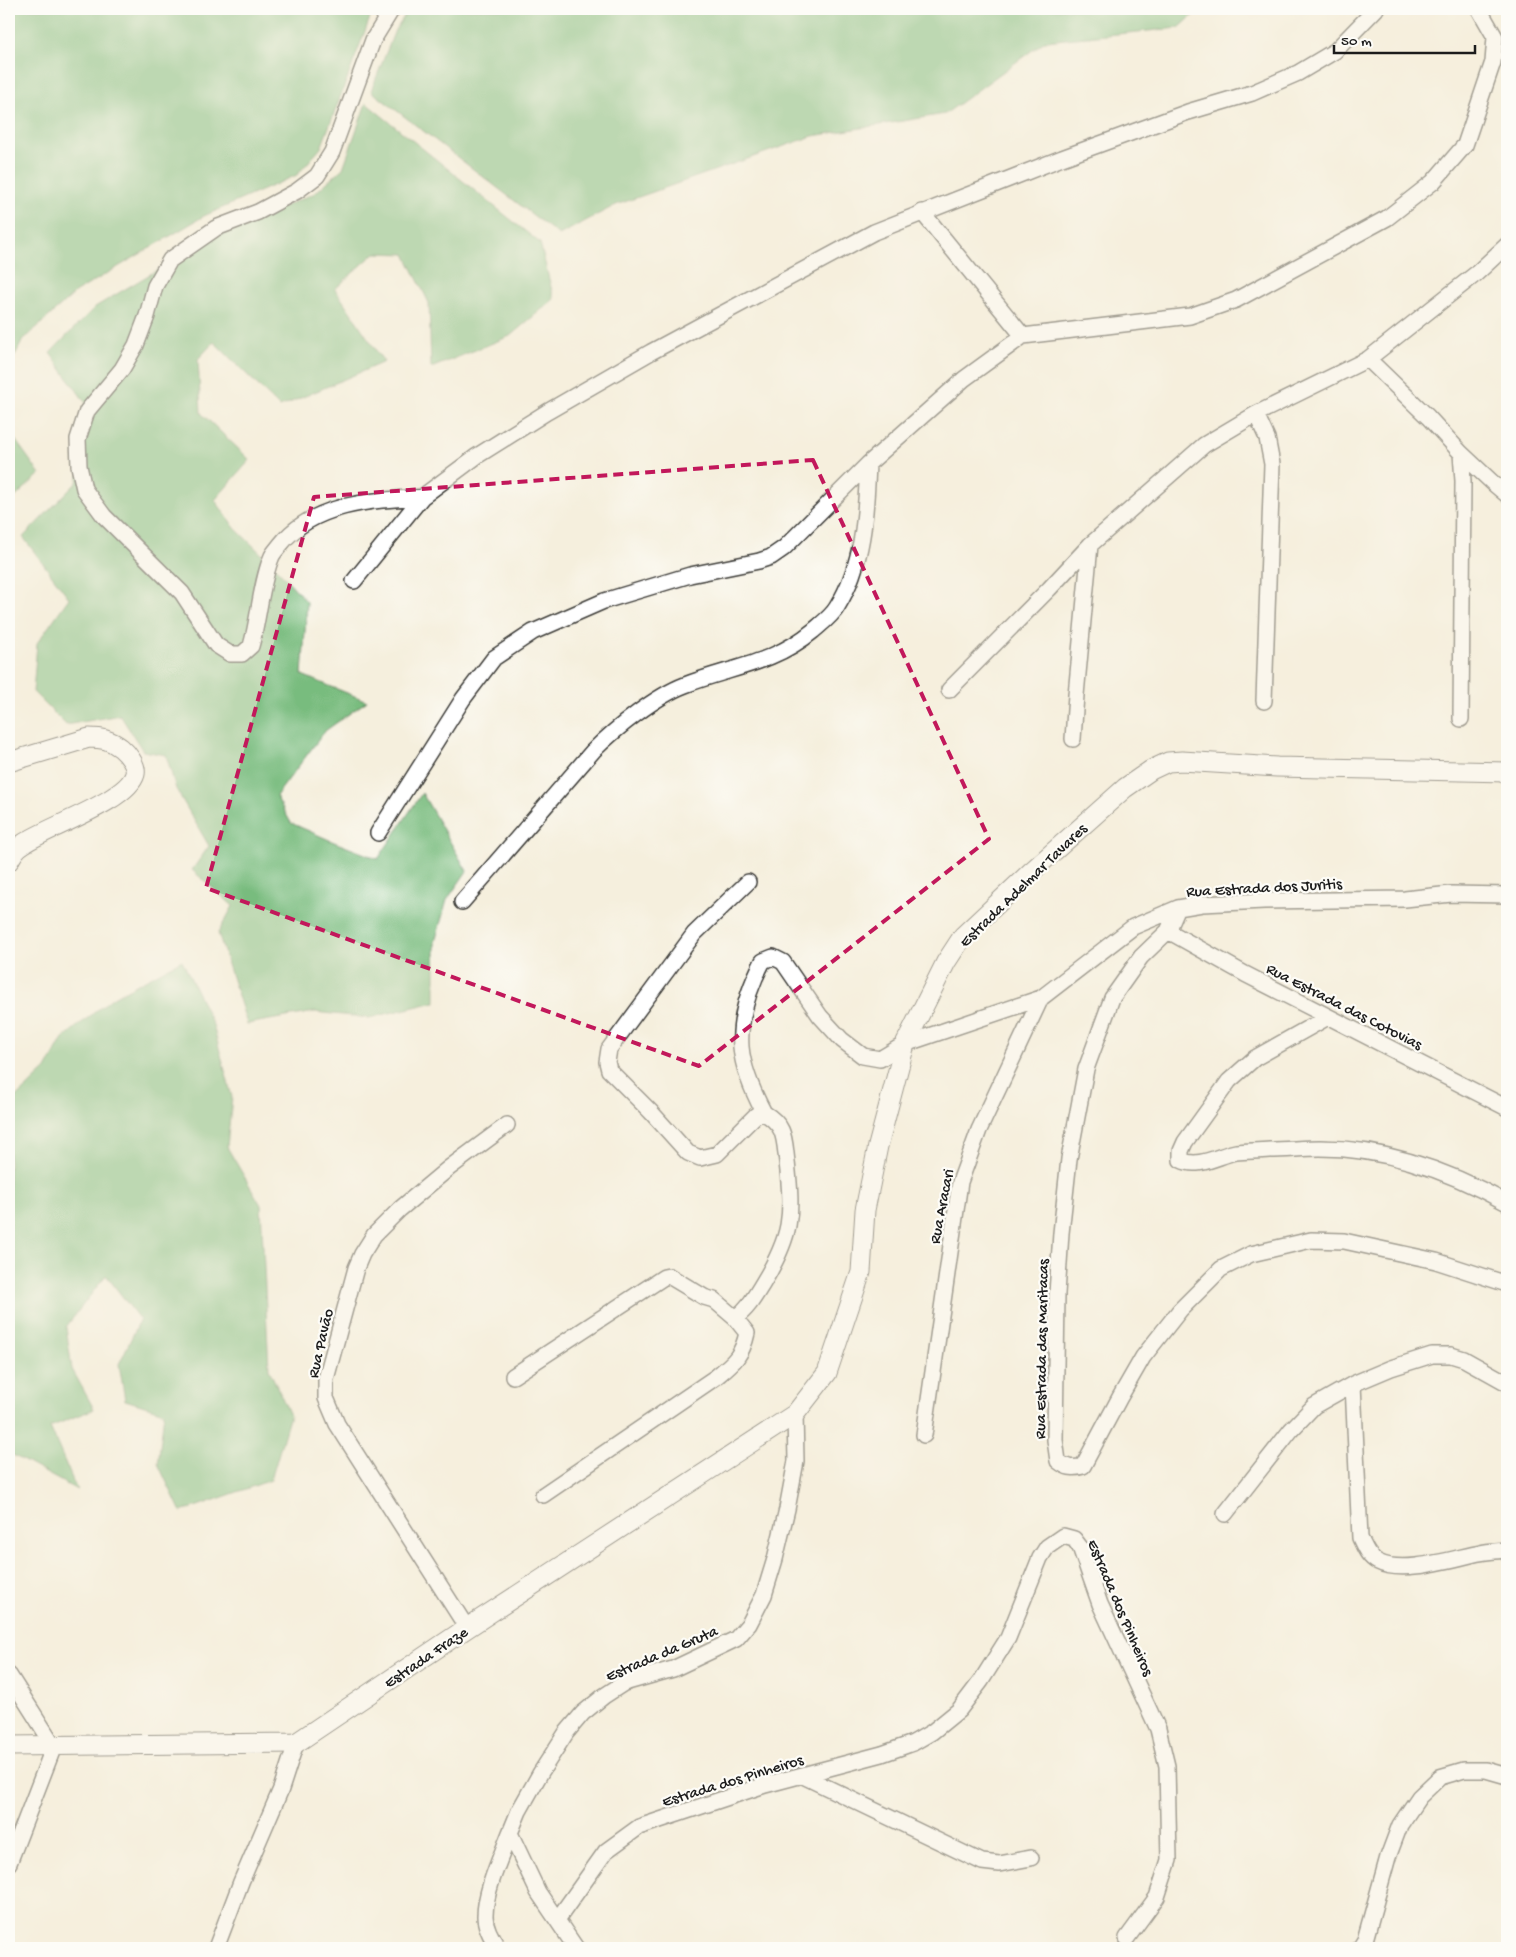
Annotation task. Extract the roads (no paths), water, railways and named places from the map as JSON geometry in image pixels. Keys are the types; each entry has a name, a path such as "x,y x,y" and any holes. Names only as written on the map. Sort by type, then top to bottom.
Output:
{"street":[{"path":"392,9 374,40 332,152 317,176 297,191 258,212 216,228 170,260 155,286 147,316 136,345 122,368 87,411 78,439 79,466 84,489 104,516 182,593 216,645 230,654 242,654 251,646 272,555 291,531 311,519 334,510 378,501 422,497"},
{"path":"354,581 422,497 477,456 547,412 651,352 874,232 1062,158 1179,115 1252,92 1298,73 1335,50 1376,9"},
{"path":"1479,9 1495,37 1507,48"},
{"path":"378,833 463,699 494,658 533,632 604,601 690,575 770,557 784,548 868,464 964,380 1023,336 1190,316 1236,300 1387,218 1433,182 1465,145 1493,62 1495,37"},
{"path":"922,212 1023,336"},
{"path":"949,690 1090,545 1204,444 1256,414 1368,359 1477,273 1507,245"},
{"path":"1368,359 1428,417 1461,453 1507,495"},
{"path":"1256,414 1267,438 1272,464 1264,701"},
{"path":"1461,453 1463,481 1461,719"},
{"path":"462,902 593,751 613,731 661,698 684,685 767,659 803,640 837,608 860,550 866,503 868,464"},
{"path":"1074,739 1076,694 1090,545"},
{"path":"9,762 89,738 102,738 122,749 134,765 135,774 128,785 113,798 21,844 9,861"},
{"name":"Estrada Adelmar Tavares","path":"795,1414 826,1373 861,1272 865,1210 878,1146 904,1044 946,962 963,936 1033,870 1125,788 1151,770 1168,762 1182,761 1277,768 1507,772"},
{"path":"735,1318 746,1311 779,1257 789,1229 791,1195 783,1133 778,1123 764,1113 756,1115 718,1154 700,1158 688,1153 609,1070 607,1062 609,1049 694,934 748,882"},
{"name":"Rua Estrada dos Juritis","path":"764,1113 753,1092 744,1066 741,1046 749,995 763,960 773,957 783,962 820,1016 842,1040 863,1056 880,1059 904,1044 1041,998 1132,927 1178,908 1202,904 1264,901 1404,899 1451,894 1507,895"},
{"name":"Rua Estrada das Maritacas","path":"1178,908 1168,931 1141,957 1112,998 1086,1069 1069,1159 1061,1234 1054,1440 1058,1461 1066,1468 1074,1469 1083,1466 1143,1357 1180,1310 1221,1268 1251,1254 1311,1240 1344,1241 1436,1261 1507,1284"},
{"name":"Rua Estrada das Cotovias","path":"1168,931 1245,974 1507,1108"},
{"name":"Rua Aracari","path":"924,1436 960,1182 979,1130 1041,998"},
{"path":"1328,1017 1256,1058 1229,1081 1185,1142 1180,1156 1181,1160 1191,1163 1205,1161 1236,1152 1343,1148 1409,1161 1479,1187 1507,1203"},
{"name":"Rua Pavão","path":"467,1628 337,1424 326,1398 326,1378 356,1268 374,1235 400,1209 448,1168 507,1125"},
{"path":"513,1376 664,1277 669,1276 704,1297 714,1300 735,1318 747,1332 743,1348 732,1364 716,1377 543,1495"},
{"path":"1225,1514 1291,1430 1314,1406 1353,1384 1390,1368 1432,1355 1451,1355 1464,1359 1507,1383"},
{"path":"1353,1384 1360,1538 1366,1552 1378,1562 1391,1567 1424,1565 1481,1553 1507,1550"},
{"name":"Estrada Fraze","path":"296,1743 467,1628 795,1414"},
{"name":"Estrada da Gruta","path":"498,1948 492,1938 485,1917 495,1873 518,1811 566,1733 583,1713 624,1683 673,1668 736,1639 749,1624 764,1595 787,1509 796,1461 795,1414"},
{"name":"Estrada dos Pinheiros","path":"557,1920 606,1851 640,1827 765,1785 882,1754 913,1743 932,1732 959,1710 981,1681 1008,1638 1046,1547 1063,1536 1074,1538 1080,1547 1100,1604 1158,1730 1167,1766 1169,1860 1157,1897 1127,1938"},
{"path":"9,1675 54,1746"},
{"path":"9,1746 296,1743 281,1789 240,1882 216,1948"},
{"path":"9,1863 54,1746"},
{"path":"1360,1948 1365,1940 1388,1857 1400,1825 1419,1797 1440,1777 1464,1770 1486,1770 1507,1776"},
{"path":"803,1776 982,1862 999,1864 1031,1858"},
{"path":"510,1833 538,1892 576,1948"}]}
